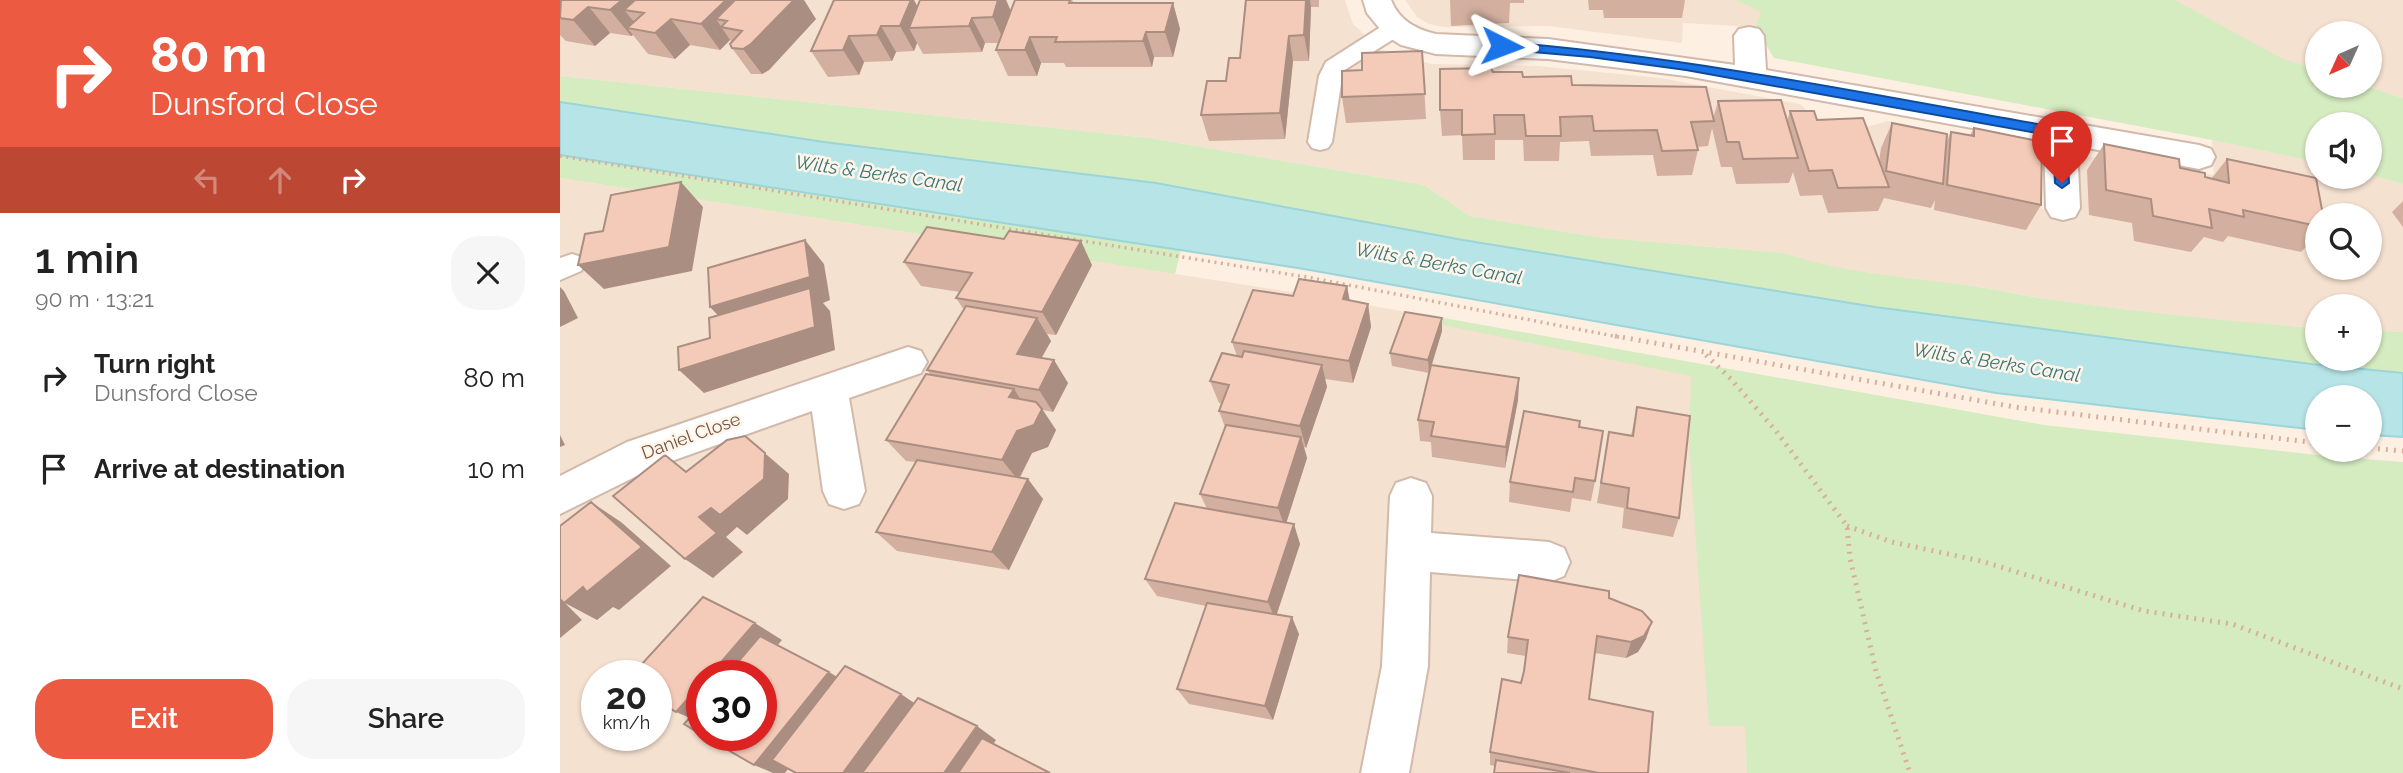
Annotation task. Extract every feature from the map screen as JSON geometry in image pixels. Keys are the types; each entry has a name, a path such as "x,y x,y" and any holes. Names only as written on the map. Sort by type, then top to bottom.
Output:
{"street":[{"path":"1377,0 1382,13 1395,28 1412,38 1436,44 1548,49 1751,77 2199,157"},
{"path":"1749,37 1751,77"},
{"path":"2060,133 2063,208"},
{"name":"Daniel Close","path":"560,496 641,454 908,362"},
{"path":"828,389 844,491"},
{"path":"1385,773 1405,666 1411,496"},
{"path":"1410,551 1549,562"}],"lane":[{"path":"1320,142 1329,76 1334,67 1395,28"}],"path":[{"path":"560,156 1312,278 1704,353 2015,407 2305,442"},
{"path":"1704,353 1731,379 1776,431 1847,526 1850,558 1876,671 1910,773"},
{"path":"2382,449 2403,451"},
{"path":"1847,526 1892,542 1981,561 2144,611 2232,624 2403,689"}],"shaded area":[{"path":"560,0 1345,0 1353,24 1380,49 1431,64 1538,66 1660,78 1800,104 1815,118 1863,128 1888,121 2017,149 2041,164 2041,209 2077,217 2076,175 2079,164 2090,157 2214,175 2212,140 2305,159 2305,189 2382,189 2382,178 2403,184 2403,332 2382,331 2382,294 2305,294 2305,327 2223,321 2064,302 1974,286 1869,274 1810,262 1784,253 1596,237 1470,216 1424,185 1149,138 560,76"},
{"path":"1405,0 1736,0 1762,12 1755,27 1683,23 1682,43 1548,26 1444,27 1429,24 1417,17"},
{"path":"2175,0 2403,0 2403,98 2382,91 2382,21 2305,21 2305,66 2281,59"},
{"path":"560,178 1317,296 1692,363 1710,726 1746,726 1747,773 560,773"}],"green space":[{"path":"1736,0 2175,0 2281,58 2305,66 2305,98 2382,98 2382,91 2403,98 2403,184 2382,178 2382,112 2305,112 2305,159 1774,58 1755,27 1761,12"},
{"path":"560,76 1149,138 1424,185 1470,216 1596,237 1784,253 1830,266 2055,300 2192,317 2305,327 2305,363 1875,307 1463,240 1156,183 824,142 560,102"},
{"path":"560,155 1181,250 1175,274 560,178"},
{"path":"1438,317 2044,425 2305,454 2305,462 2403,462 2403,773 1747,773 1745,726 1709,726 1689,445 1691,376 1443,325"},
{"path":"2382,331 2403,332 2403,373 2382,371"}],"water":[{"name":"Wilts & Berks Canal","path":"560,102 824,142 1156,183 1463,240 1875,307 2305,363 2305,371 2403,373 2403,437 2382,436 2382,385 2305,385 2305,429 1996,393 1304,269 560,155"}],"building":[{"path":"561,0 622,0 610,10 588,7 573,20 560,18"},
{"path":"635,0 726,0 701,24 671,19 655,33 627,28 644,13 624,10"},
{"path":"735,0 794,0 743,49 732,48 730,44 742,31 721,27 727,21 716,19"},
{"path":"834,0 911,0 900,26 881,26 877,35 849,36 843,50 811,51"},
{"path":"920,0 998,0 993,17 972,18 969,26 909,28"},
{"path":"1015,0 1173,3 1165,32 1146,32 1143,41 1055,42 1057,37 1030,37 1025,50 996,50"},
{"path":"1246,0 1306,0 1304,35 1289,36 1280,113 1201,115 1207,81 1226,81 1229,58 1240,58"},
{"path":"1422,51 1425,94 1342,97 1342,71 1362,70 1362,53"},
{"path":"1491,68 1493,72 1522,72 1523,77 1571,76 1572,85 1706,87 1714,121 1691,122 1698,150 1662,151 1657,130 1594,131 1592,116 1560,117 1561,136 1526,136 1524,115 1494,115 1495,134 1462,135 1462,110 1440,110 1440,69"},
{"path":"1781,100 1798,158 1743,159 1739,142 1727,142 1718,101"},
{"path":"1790,111 1814,111 1817,120 1863,118 1889,187 1838,188 1832,170 1809,171"},
{"path":"1892,123 1947,134 1943,184 1886,171"},
{"path":"1974,128 2042,142 2041,205 1947,185 1951,132 1974,136"},
{"path":"2104,144 2179,159 2180,168 2205,173 2205,177 2229,183 2227,159 2305,176 2305,189 2318,189 2321,203 2305,203 2305,223 2243,210 2244,217 2209,209 2212,228 2153,216 2151,199 2106,190"},
{"path":"681,182 669,247 578,265 585,234 603,231 611,195"},
{"path":"927,227 1004,239 1009,231 1081,241 1042,312 956,298 972,273 904,262"},
{"path":"805,240 810,277 710,307 708,268"},
{"path":"1299,279 1347,286 1343,299 1368,304 1349,361 1232,342 1253,290 1293,296"},
{"path":"810,288 815,327 679,370 678,347 710,338 709,318"},
{"path":"966,306 1037,318 1017,354 1054,360 1039,390 927,370"},
{"path":"1405,312 1442,318 1428,360 1390,353"},
{"path":"1244,351 1322,365 1300,426 1219,411 1229,385 1210,381 1222,353 1242,357"},
{"path":"1431,365 1519,378 1506,447 1431,436 1434,422 1418,420"},
{"path":"926,374 1014,389 1009,397 1036,402 1042,409 1034,425 1017,431 1002,460 886,440"},
{"path":"1637,407 1690,416 1679,518 1627,508 1629,488 1601,483 1609,432 1633,436"},
{"path":"1524,411 1580,421 1579,427 1603,431 1595,481 1575,478 1573,492 1510,482"},
{"path":"1226,425 1301,437 1278,508 1200,494"},
{"path":"745,436 765,453 764,479 720,515 711,508 699,517 717,533 685,559 613,496 665,455 686,472 727,440"},
{"path":"917,460 1028,479 992,552 876,532"},
{"path":"591,502 642,547 587,592 583,587 564,603 560,599 560,526"},
{"path":"1175,503 1294,524 1268,602 1145,579"},
{"path":"1519,575 1609,591 1609,598 1642,611 1652,622 1644,636 1631,642 1597,636 1589,699 1653,712 1648,773 1599,773 1490,752 1502,679 1521,683 1524,671 1528,640 1508,637"},
{"path":"703,597 755,623 723,660 686,660 686,701 676,712 672,710 672,660 646,660"},
{"path":"1207,603 1292,617 1265,706 1177,689"},
{"path":"760,636 829,672 777,736 777,660 740,660"},
{"path":"845,666 901,694 843,773 796,773 772,760"},
{"path":"918,698 977,726 944,773 862,773"},
{"path":"982,738 1050,773 958,773"},
{"path":"730,751 765,751 754,765"},
{"path":"1496,760 1570,773 1494,773"}],"route":[{"path":"1502,46 1590,53 1686,66 2060,133 2062,183"}]}
